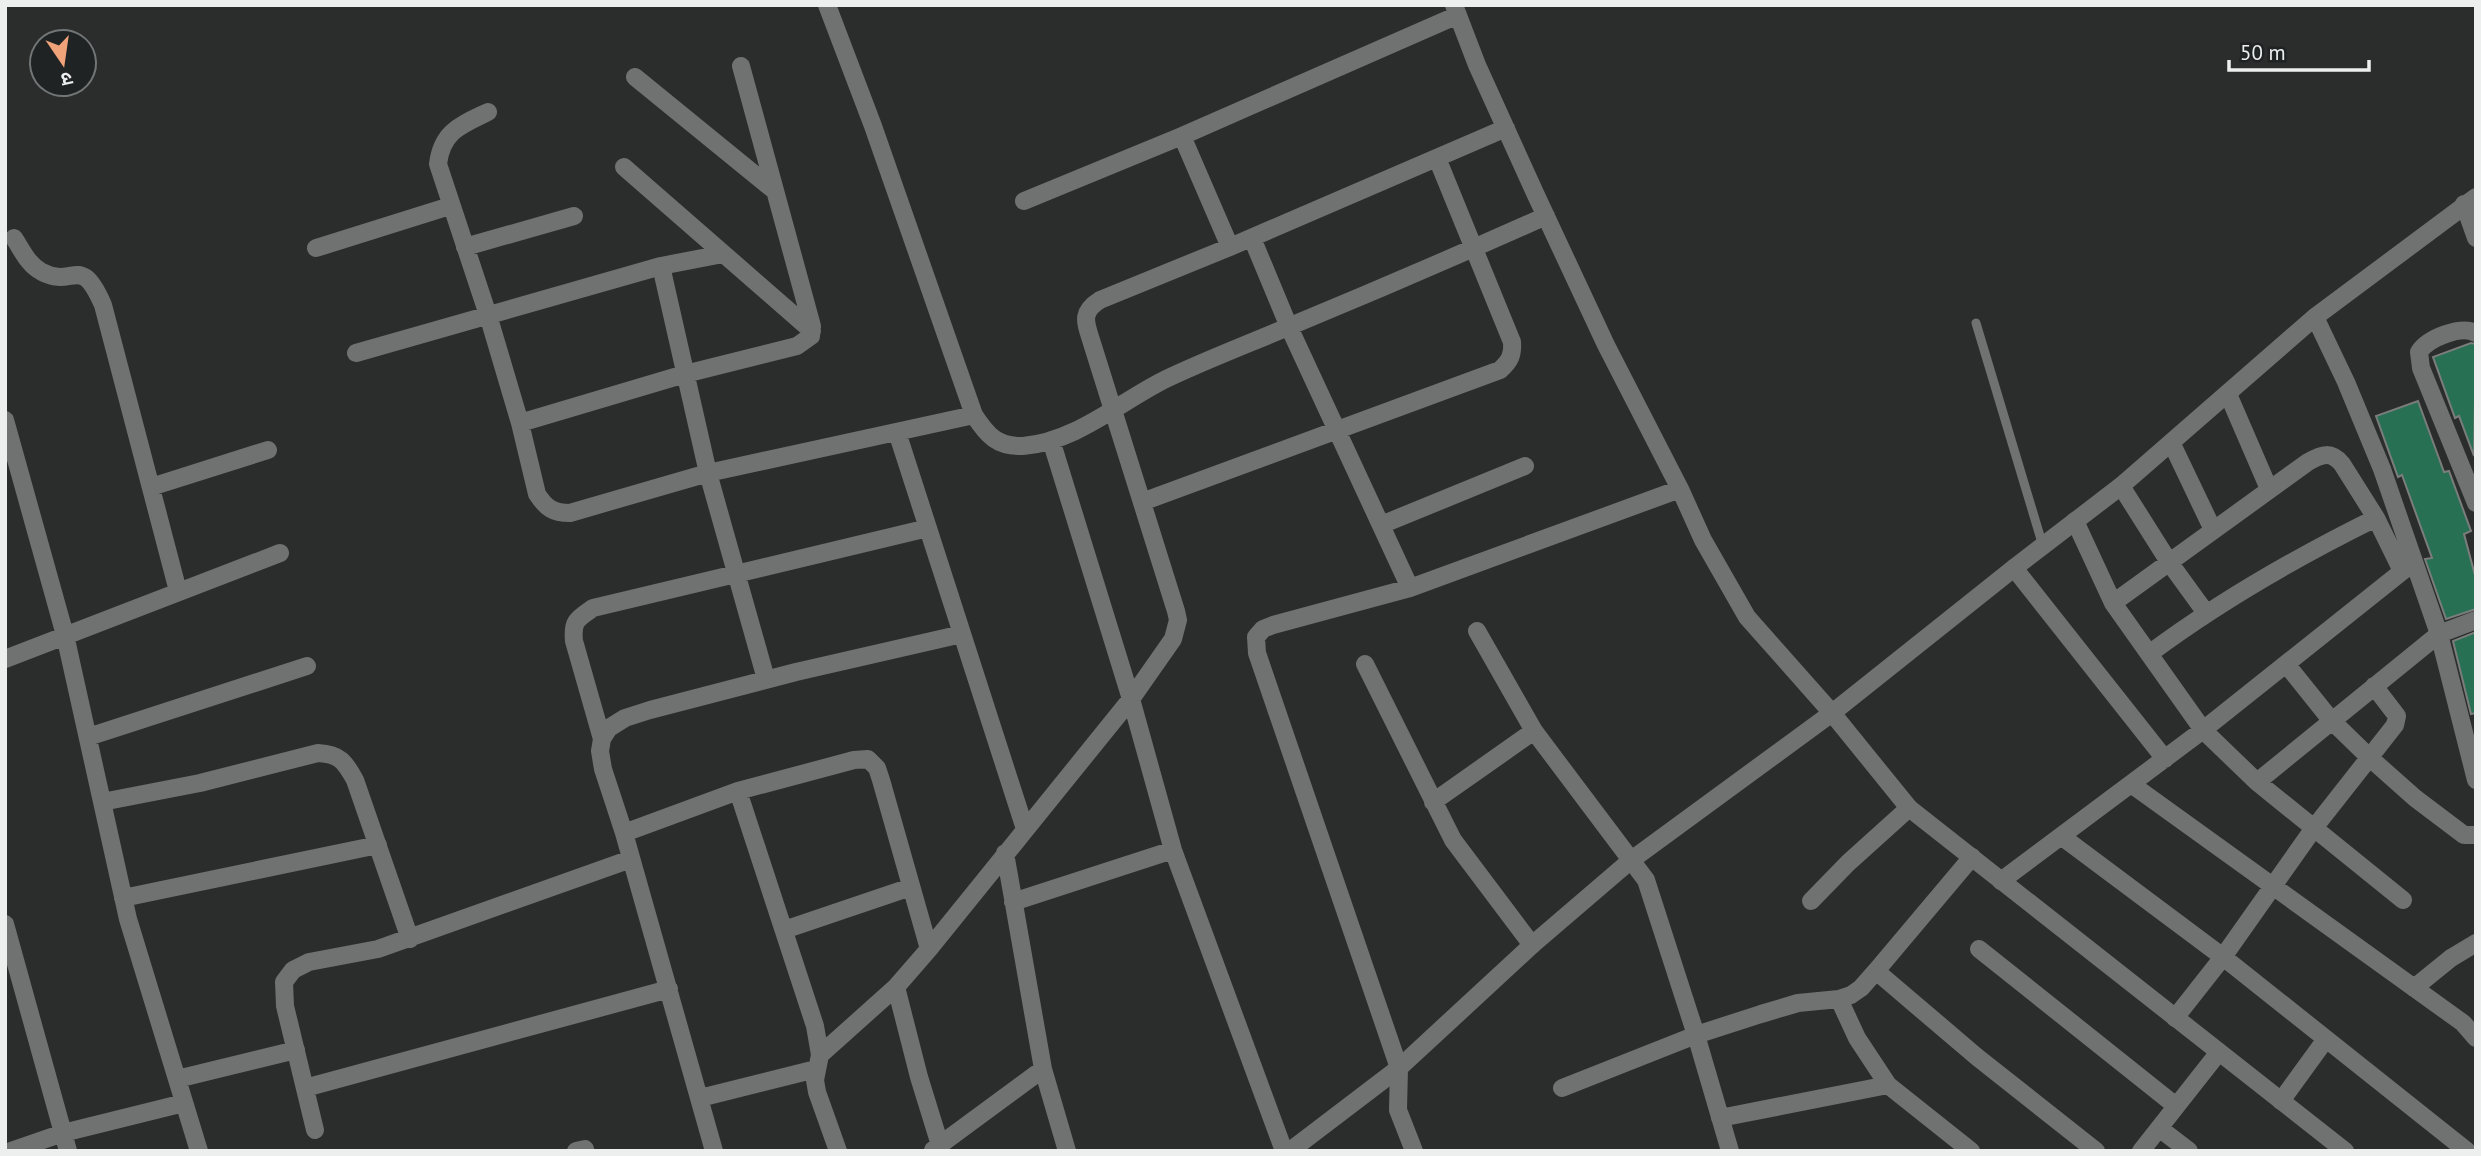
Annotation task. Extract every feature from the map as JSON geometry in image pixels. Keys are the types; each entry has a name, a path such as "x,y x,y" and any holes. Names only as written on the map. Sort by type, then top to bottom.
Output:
{"street":[{"path":"827,5 873,126 974,415 987,435 996,442 1009,446 1027,446 1051,440 1096,420 1166,379 1546,216"},
{"path":"1024,201 1182,136 1456,10 1506,128 1606,345 1681,489 1703,540 1747,617 1832,713 1909,808 2345,1151"},
{"path":"520,423 685,374 797,346 807,340 812,331 741,66"},
{"path":"635,77 775,191"},
{"path":"488,112 461,125 446,137 439,152 438,164 488,316 520,423 537,494 551,511 570,513 708,473 974,415"},
{"path":"700,1098 818,1062 896,986 1131,699 1168,648 1177,630 1178,620 1087,325 1088,309 1100,300 1252,238 1506,128"},
{"path":"1182,136 1230,247"},
{"path":"1142,502 1337,432 1500,370 1508,363 1513,354 1512,342 1437,158"},
{"path":"624,167 812,331"},
{"path":"1290,1151 1399,1068 1532,945 1630,861 1832,713 2121,486 2315,317 2470,201 2476,237"},
{"path":"316,248 450,206"},
{"path":"465,247 574,216"},
{"path":"14,238 33,267 58,276 83,276 94,286 103,305 178,591"},
{"path":"1252,238 1289,327 1410,588"},
{"path":"356,353 661,266 723,254"},
{"path":"661,266 708,473 766,679"},
{"path":"2315,317 2346,382 2382,469 2408,567"},
{"path":"2476,333 2468,329 2461,330 2427,343 2418,352 2421,368 2476,503"},
{"path":"2228,394 2269,489"},
{"path":"5,420 65,635 123,898 199,1151"},
{"path":"897,432 1025,829"},
{"path":"1051,440 1131,699 1173,850 1284,1151"},
{"path":"2172,443 2213,530"},
{"path":"151,487 268,450"},
{"path":"2113,603 2308,462 2324,454 2331,455 2342,464 2408,567 2439,634 2476,780"},
{"path":"1381,525 1525,466"},
{"path":"2121,486 2169,562 2206,613"},
{"path":"1414,1151 1398,1110 1399,1068 1261,666 1256,642 1258,632 1273,625 1410,588 1681,489"},
{"path":"2149,654 2206,613 2323,544 2376,518"},
{"path":"2075,521 2113,603 2203,730 2257,782 2403,900"},
{"path":"714,1151 624,833 603,769 600,751 602,738 573,628 578,618 593,608 928,528"},
{"path":"5,659 280,553"},
{"path":"2001,881 2203,730 2408,567"},
{"path":"2014,568 2165,759"},
{"path":"2257,782 2439,634 2476,620"},
{"path":"1477,631 1534,731 1646,880 1730,1151"},
{"path":"602,738 609,728 625,718 766,679 962,634"},
{"path":"1365,664 1453,840 1532,945"},
{"path":"2286,664 2331,720 2370,758 2464,835 2476,835"},
{"path":"88,737 307,666"},
{"path":"2175,1018 2223,957 2314,828 2397,721 2394,711 2374,685"},
{"path":"1433,802 1534,731"},
{"path":"102,802 200,783 318,753 339,757 355,780 410,939"},
{"path":"624,833 737,791 854,760 868,760 877,768 929,949"},
{"path":"2131,784 2463,1023 2476,1038"},
{"path":"737,791 815,1026 817,1092 838,1151"},
{"path":"1811,901 1909,808"},
{"path":"2061,836 2223,957 2467,1151"},
{"path":"123,898 378,845"},
{"path":"1013,902 1173,850"},
{"path":"1004,853 1043,1069 1067,1151"},
{"path":"1562,1088 1696,1035 1798,1003 1839,999 1861,988 1972,857"},
{"path":"315,1130 284,998 284,982 288,975 309,962 378,949 410,939 631,859"},
{"path":"784,930 911,887"},
{"path":"5,924 68,1151"},
{"path":"2414,988 2451,958 2476,943"},
{"path":"1979,949 2176,1106"},
{"path":"1877,971 1977,1057 2096,1151"},
{"path":"896,986 936,1148 1043,1069"},
{"path":"305,1088 669,989"},
{"path":"1839,999 1862,1048 1888,1085 1971,1151"},
{"path":"2281,1101 2326,1039"},
{"path":"177,1079 296,1050"},
{"path":"2141,1151 2219,1052"},
{"path":"1720,1118 1888,1085"},
{"path":"11,1151 63,1133 184,1103"},
{"path":"2159,1128 2189,1151"}],"lane":[{"path":"1976,323 2043,546"}],"building":[{"path":"2471,343 2476,344 2474,456 2459,416 2455,418 2433,357"},
{"path":"2418,401 2444,472 2449,471 2471,531 2464,534 2476,579 2476,609 2446,619 2425,559 2432,558 2402,475 2398,477 2376,416"},
{"path":"2476,632 2476,713 2471,714 2453,641"}]}
